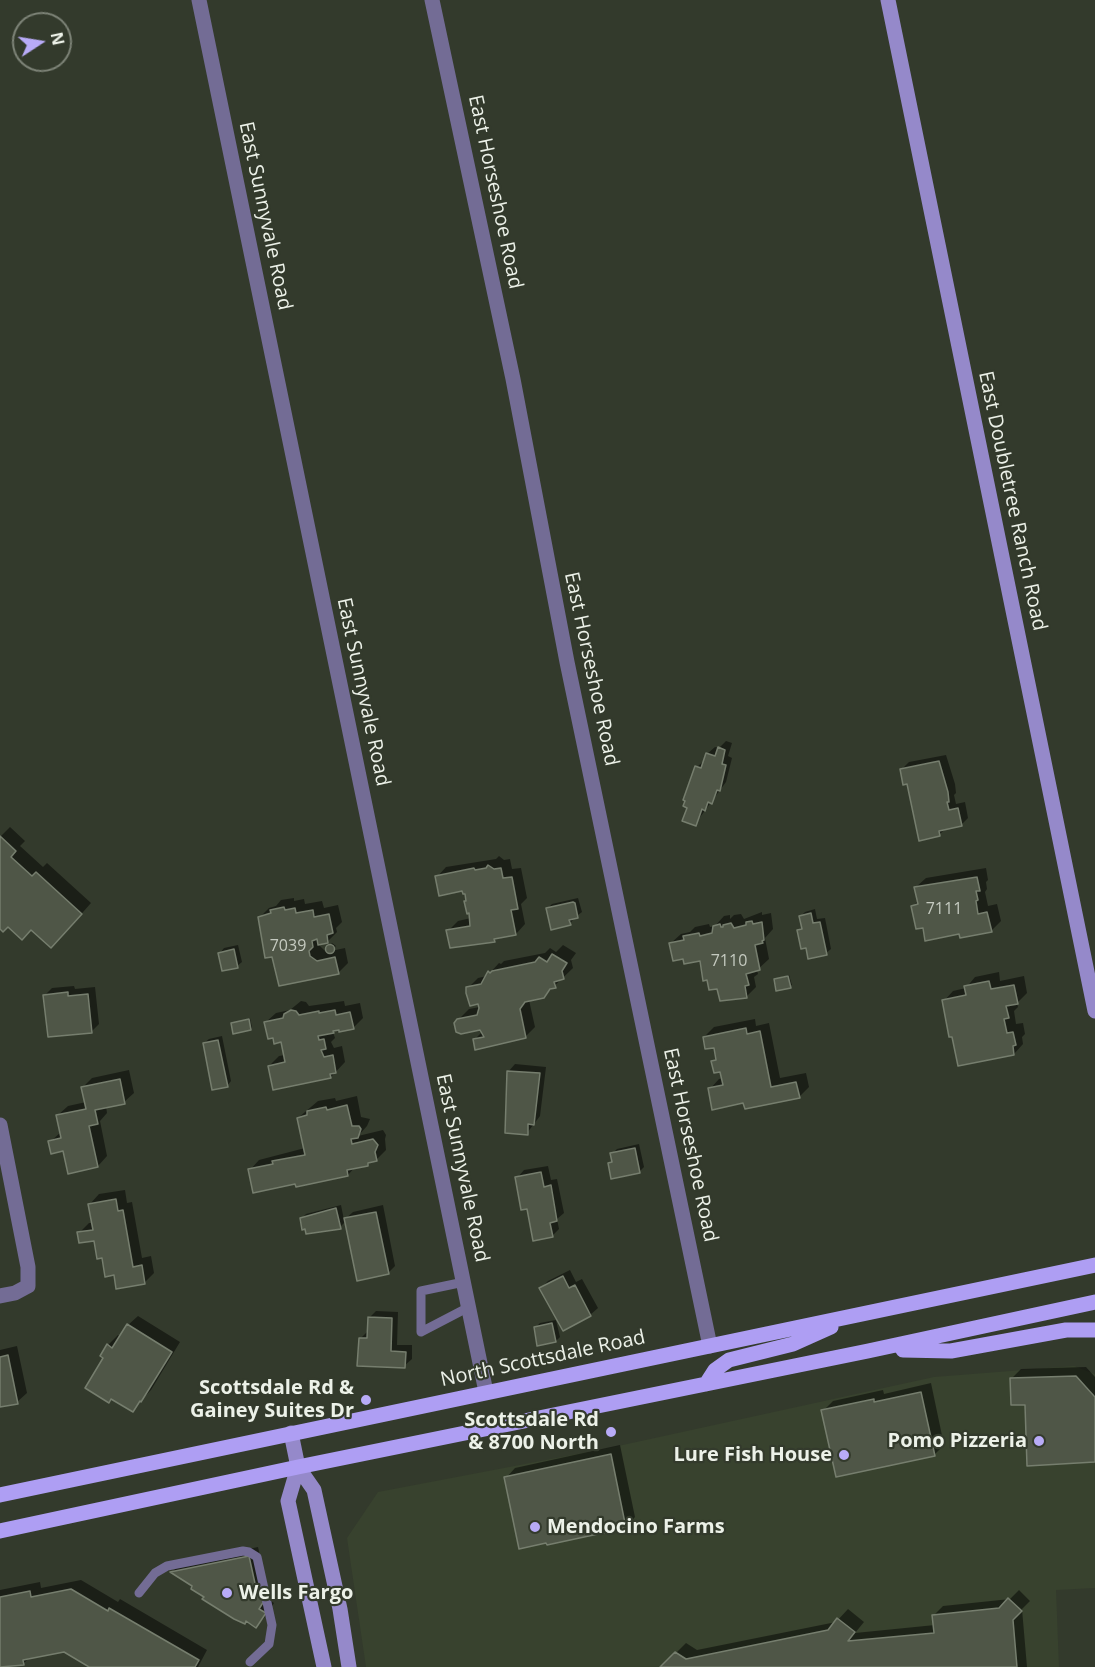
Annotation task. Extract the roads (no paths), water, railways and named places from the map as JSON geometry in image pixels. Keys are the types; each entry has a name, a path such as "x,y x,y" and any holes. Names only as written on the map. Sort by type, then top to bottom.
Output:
{"main road":[{"name":"East Doubletree Ranch Road","path":"888,0 1095,1011"},
{"name":"North Scottsdale Road","path":"0,1495 1095,1265"},
{"path":"0,1532 298,1467 1095,1302"},
{"path":"706,1384 715,1370 729,1360 793,1344 858,1315"},
{"path":"867,1351 951,1351 1073,1329 1095,1330"},
{"path":"291,1433 298,1467 314,1490 350,1667"},
{"path":"298,1467 288,1501 324,1667"}],"street":[{"name":"East Sunnyvale Road","path":"199,0 486,1392"},
{"name":"East Horseshoe Road","path":"432,0 513,379 567,662 710,1346"},
{"path":"0,1125 28,1267 28,1286 15,1293 0,1296"}],"lane":[{"path":"464,1282 421,1291 421,1332 469,1307"},
{"path":"139,1593 155,1573 167,1566 249,1551 257,1557 272,1625 268,1644 250,1662"}],"place":[{"name":"Scottsdale Rd & Gainey Suites Dr","path":"366,1400"},
{"name":"Scottsdale Rd & 8700 North","path":"611,1432"},
{"name":"Pomo Pizzeria","path":"1039,1441"},
{"name":"Lure Fish House","path":"844,1455"},
{"name":"Mendocino Farms","path":"535,1527"},
{"name":"Wells Fargo","path":"227,1593"}]}
